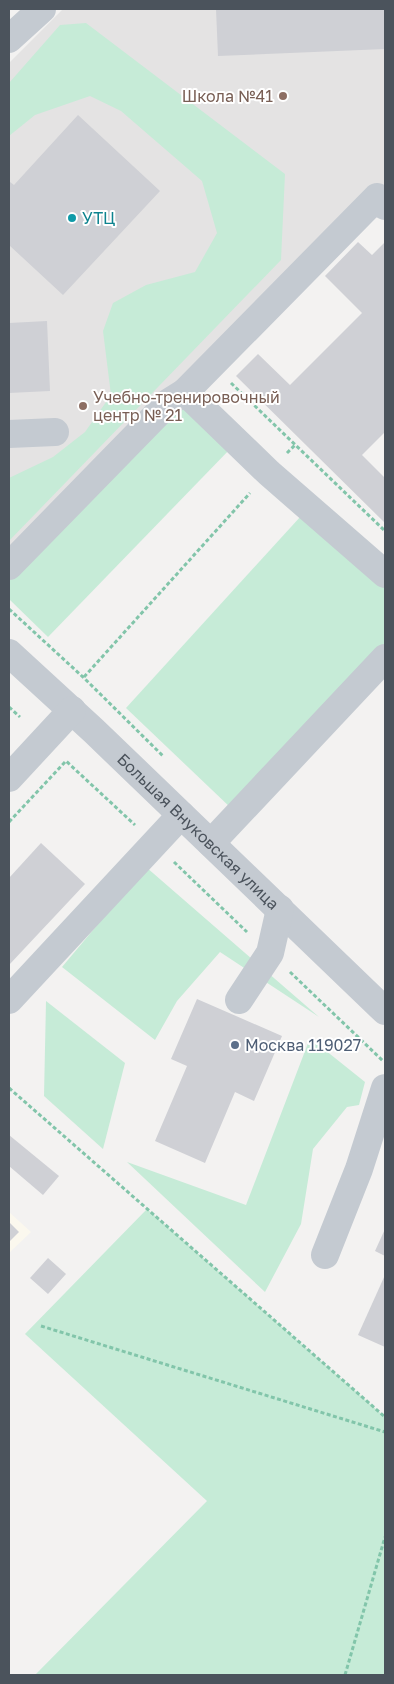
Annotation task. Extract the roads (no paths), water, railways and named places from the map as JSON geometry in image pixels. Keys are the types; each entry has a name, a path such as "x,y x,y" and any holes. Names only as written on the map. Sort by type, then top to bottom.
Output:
{"street":[{"path":"9,39 42,9"},
{"path":"9,566 169,402 185,392 377,197 385,206"},
{"path":"185,392 269,472 385,574"},
{"path":"9,434 55,432"},
{"name":"Большая Внуковская улица","path":"9,653 72,710 385,1011"},
{"path":"211,844 385,658"},
{"path":"9,778 72,710"},
{"path":"9,1000 182,815"},
{"path":"239,1000 270,953 280,909"},
{"path":"325,1256 359,1168 385,1088"}],"place":[{"name":"Школа №41","path":"283,96"},
{"name":"УТЦ","path":"72,218"},
{"name":"Учебно-тренировочный центр № 21","path":"83,406"},
{"name":"Москва 119027","path":"235,1045"}]}
